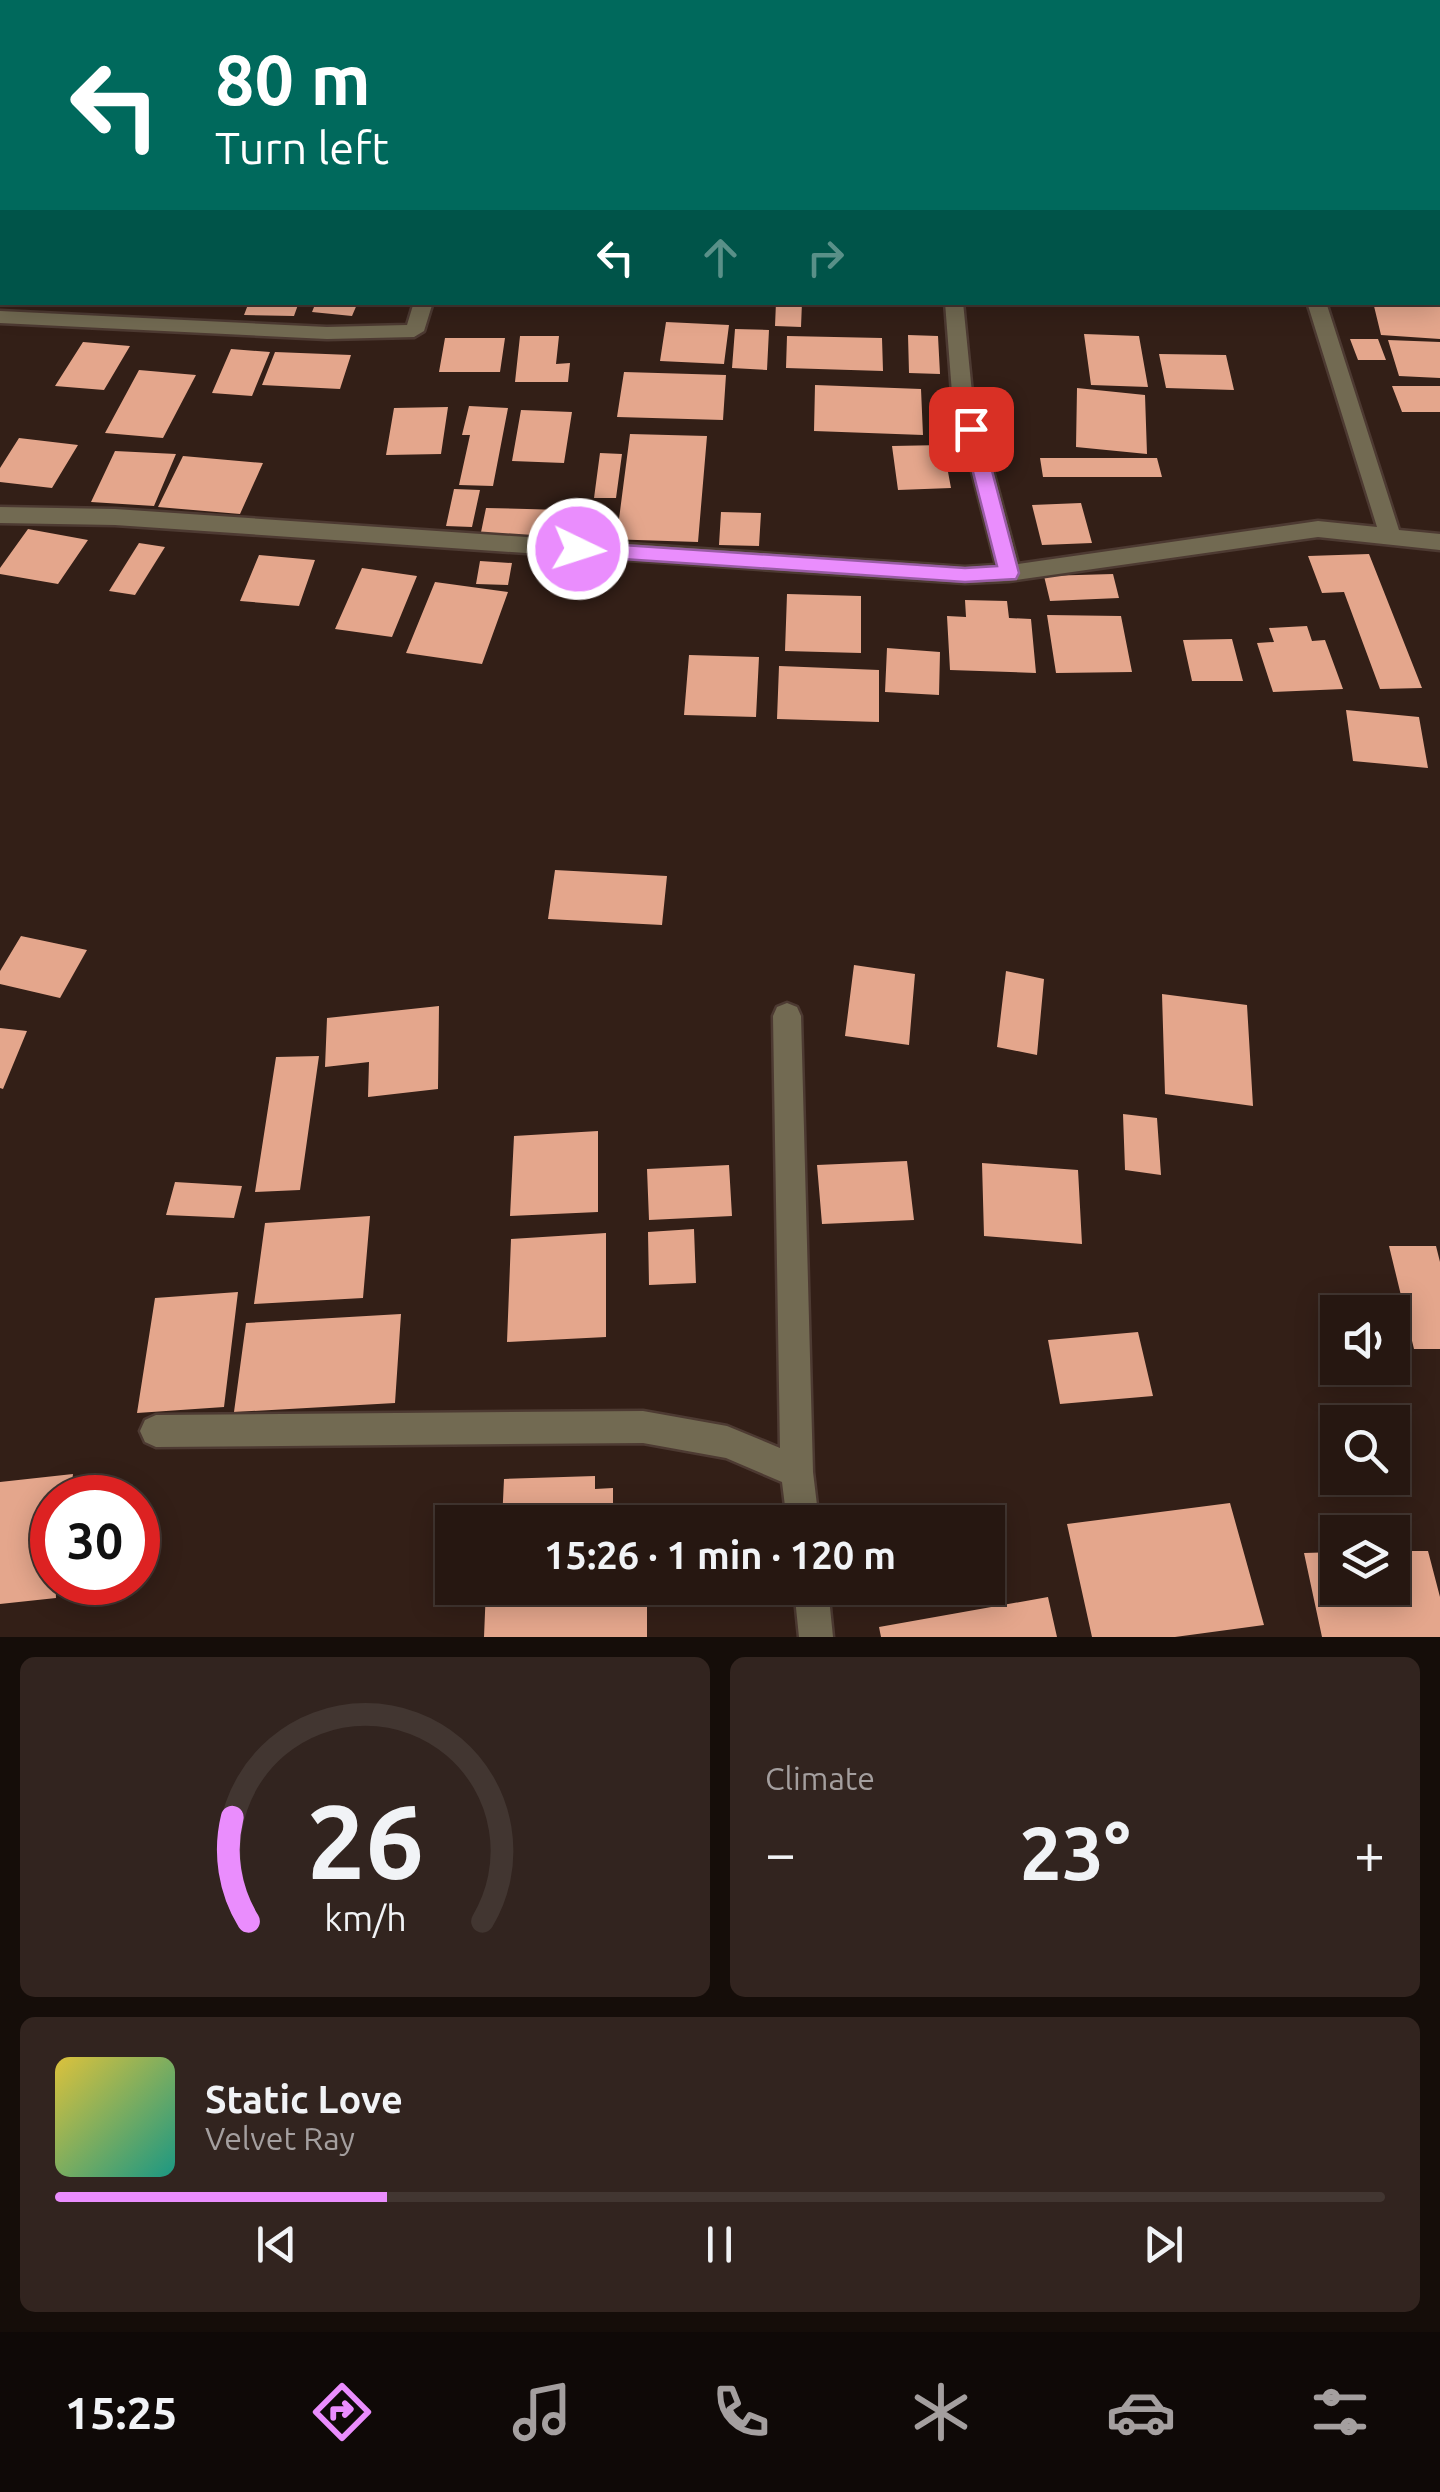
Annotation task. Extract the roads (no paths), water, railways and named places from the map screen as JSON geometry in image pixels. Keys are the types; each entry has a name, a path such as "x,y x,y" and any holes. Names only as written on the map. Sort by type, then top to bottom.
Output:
{"street":[{"path":"0,317 327,333 414,331 423,305"},
{"path":"954,305 962,393 1009,573"},
{"path":"1317,305 1391,538"},
{"path":"0,515 115,517 965,575 1009,573 1318,529 1440,542"},
{"path":"787,1016 801,1505"},
{"path":"156,1431 643,1426 727,1442 798,1472"},
{"path":"812,1605 816,1637"}]}
